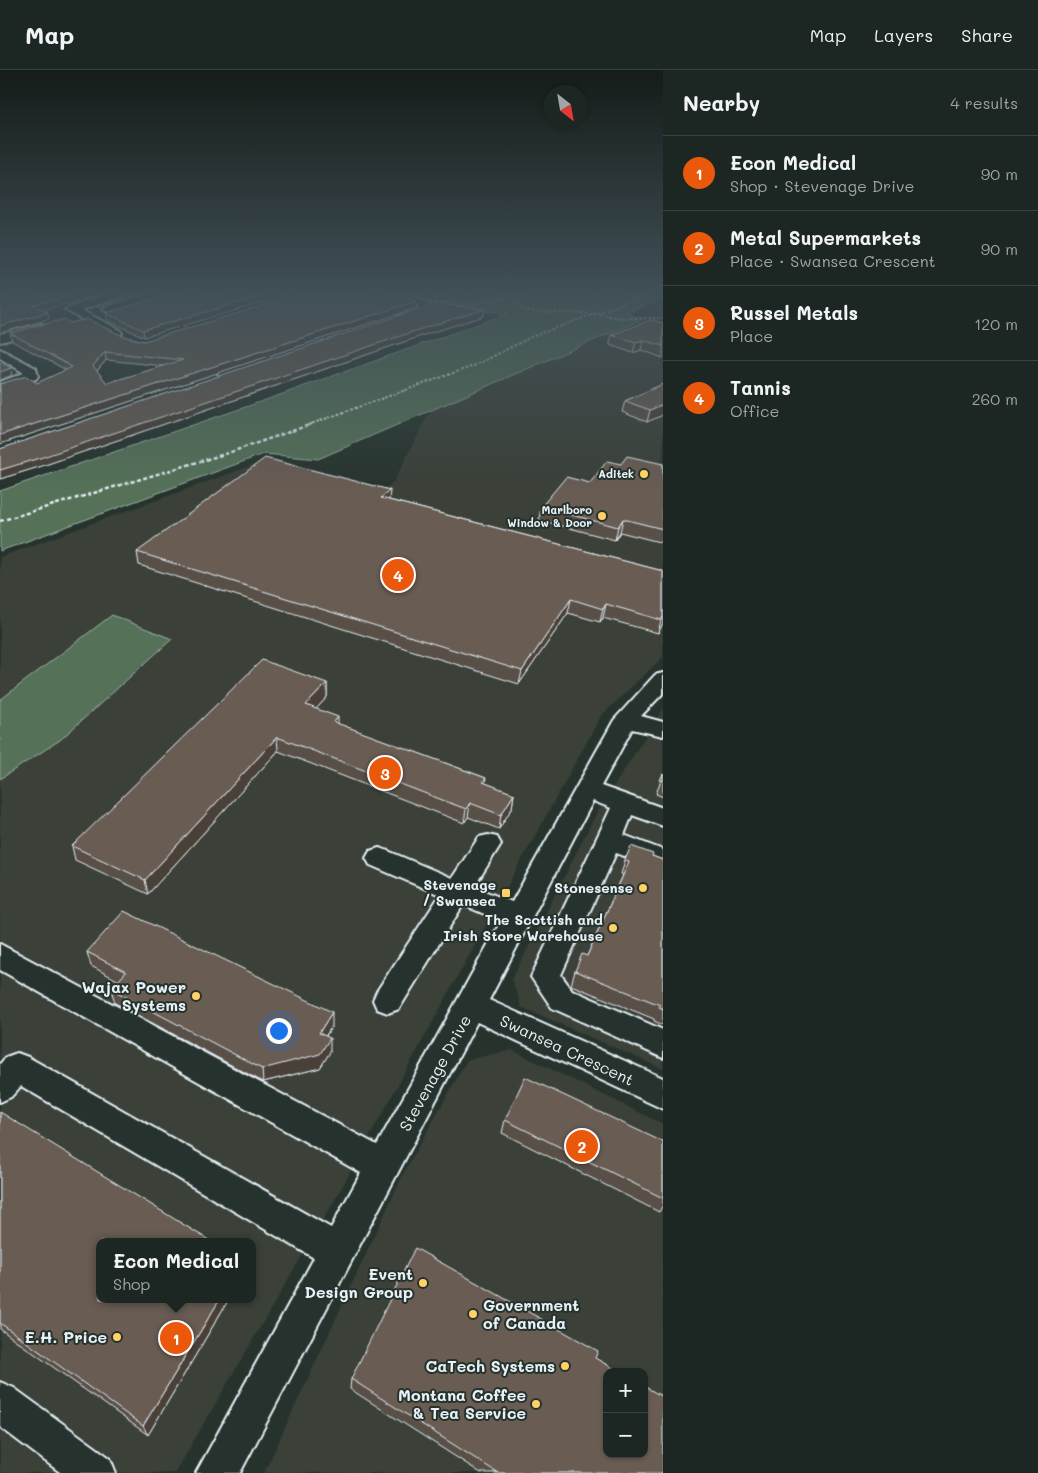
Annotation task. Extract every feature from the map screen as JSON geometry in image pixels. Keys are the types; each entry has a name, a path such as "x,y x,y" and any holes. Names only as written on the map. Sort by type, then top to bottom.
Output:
{"street":[{"path":"0,387 31,376 31,370 12,359"},
{"name":"Stevenage Drive","path":"217,1473 626,720 663,680"},
{"path":"626,720 663,729"},
{"path":"587,790 663,817"},
{"path":"625,803 546,977 562,1000 663,1044"},
{"path":"609,840 663,860"},
{"path":"388,1000 488,844"},
{"path":"379,858 519,917"},
{"path":"0,956 384,1167"},
{"name":"Swansea Crescent","path":"472,1006 663,1094"},
{"path":"0,1087 17,1067 338,1252"},
{"path":"0,1402 95,1473"}],"path":[{"path":"0,521 228,453 379,401 476,366 488,359"},
{"path":"207,370 224,377"}],"shaded area":[{"path":"544,359 663,359 663,657 601,716 337,1196 175,1473 0,1473 0,557 272,458 386,488 394,481 430,411"},
{"path":"663,709 663,1069 521,1007 512,979 597,812"},
{"path":"512,1050 663,1124 663,1473 264,1473 404,1172 467,1060"}],"green space":[{"path":"379,359 549,359 318,459 264,454 0,551 0,491"},
{"path":"112,615 172,639 60,740 0,779 0,700"}],"building":[{"path":"58,359 99,359 93,366 107,383 183,360 178,359 235,359 0,435 0,384 26,376 37,383 72,367"},
{"path":"268,359 331,359 0,470 0,449"},
{"path":"0,362 11,368 0,372"},
{"path":"663,384 663,404 650,410 625,401"},
{"path":"627,456 663,464 663,529 623,519 618,527 541,507 566,477 590,483 607,461 621,464"},
{"path":"265,458 390,490 381,498 663,571 663,617 661,620 606,604 603,609 571,599 522,671 137,552"},
{"path":"262,660 327,683 306,705 338,717 334,722 486,778 483,782 514,794 501,815 470,803 466,809 277,737 145,880 72,846"},
{"path":"631,846 663,860 663,1009 659,1007 660,1005 575,971 582,954 587,956 629,862 625,860"},
{"name":"Wajax Power Systems","path":"124,911 332,1012 319,1033 330,1038 320,1054 262,1069 111,989 126,972 87,952"},
{"path":"525,1077 663,1142 663,1198 505,1120"},
{"path":"0,1112 205,1238 96,1238 96,1303 218,1303 143,1426 0,1323"},
{"path":"415,1248 598,1351 595,1358 613,1368 603,1368 603,1458 648,1458 648,1388 663,1397 663,1473 498,1473 351,1379"}],"place":[{"name":"Aditek","path":"644,474"},
{"name":"Marlboro Window & Door","path":"602,516"},
{"name":"Tannis","path":"398,575"},
{"name":"Russel Metals","path":"385,773"},
{"name":"Stonesense","path":"643,888"},
{"name":"Stevenage / Swansea","path":"506,893"},
{"name":"The Scottish and Irish Store Warehouse","path":"613,928"},
{"name":"Wajax Power Systems","path":"196,996"},
{"name":"Metal Supermarkets","path":"582,1146"},
{"name":"Event Design Group","path":"423,1283"},
{"name":"Government of Canada","path":"473,1314"},
{"name":"E.H. Price","path":"117,1337"},
{"name":"Econ Medical","path":"176,1338"},
{"name":"CaTech Systems","path":"565,1366"},
{"name":"Montana Coffee & Tea Service","path":"536,1404"}]}
